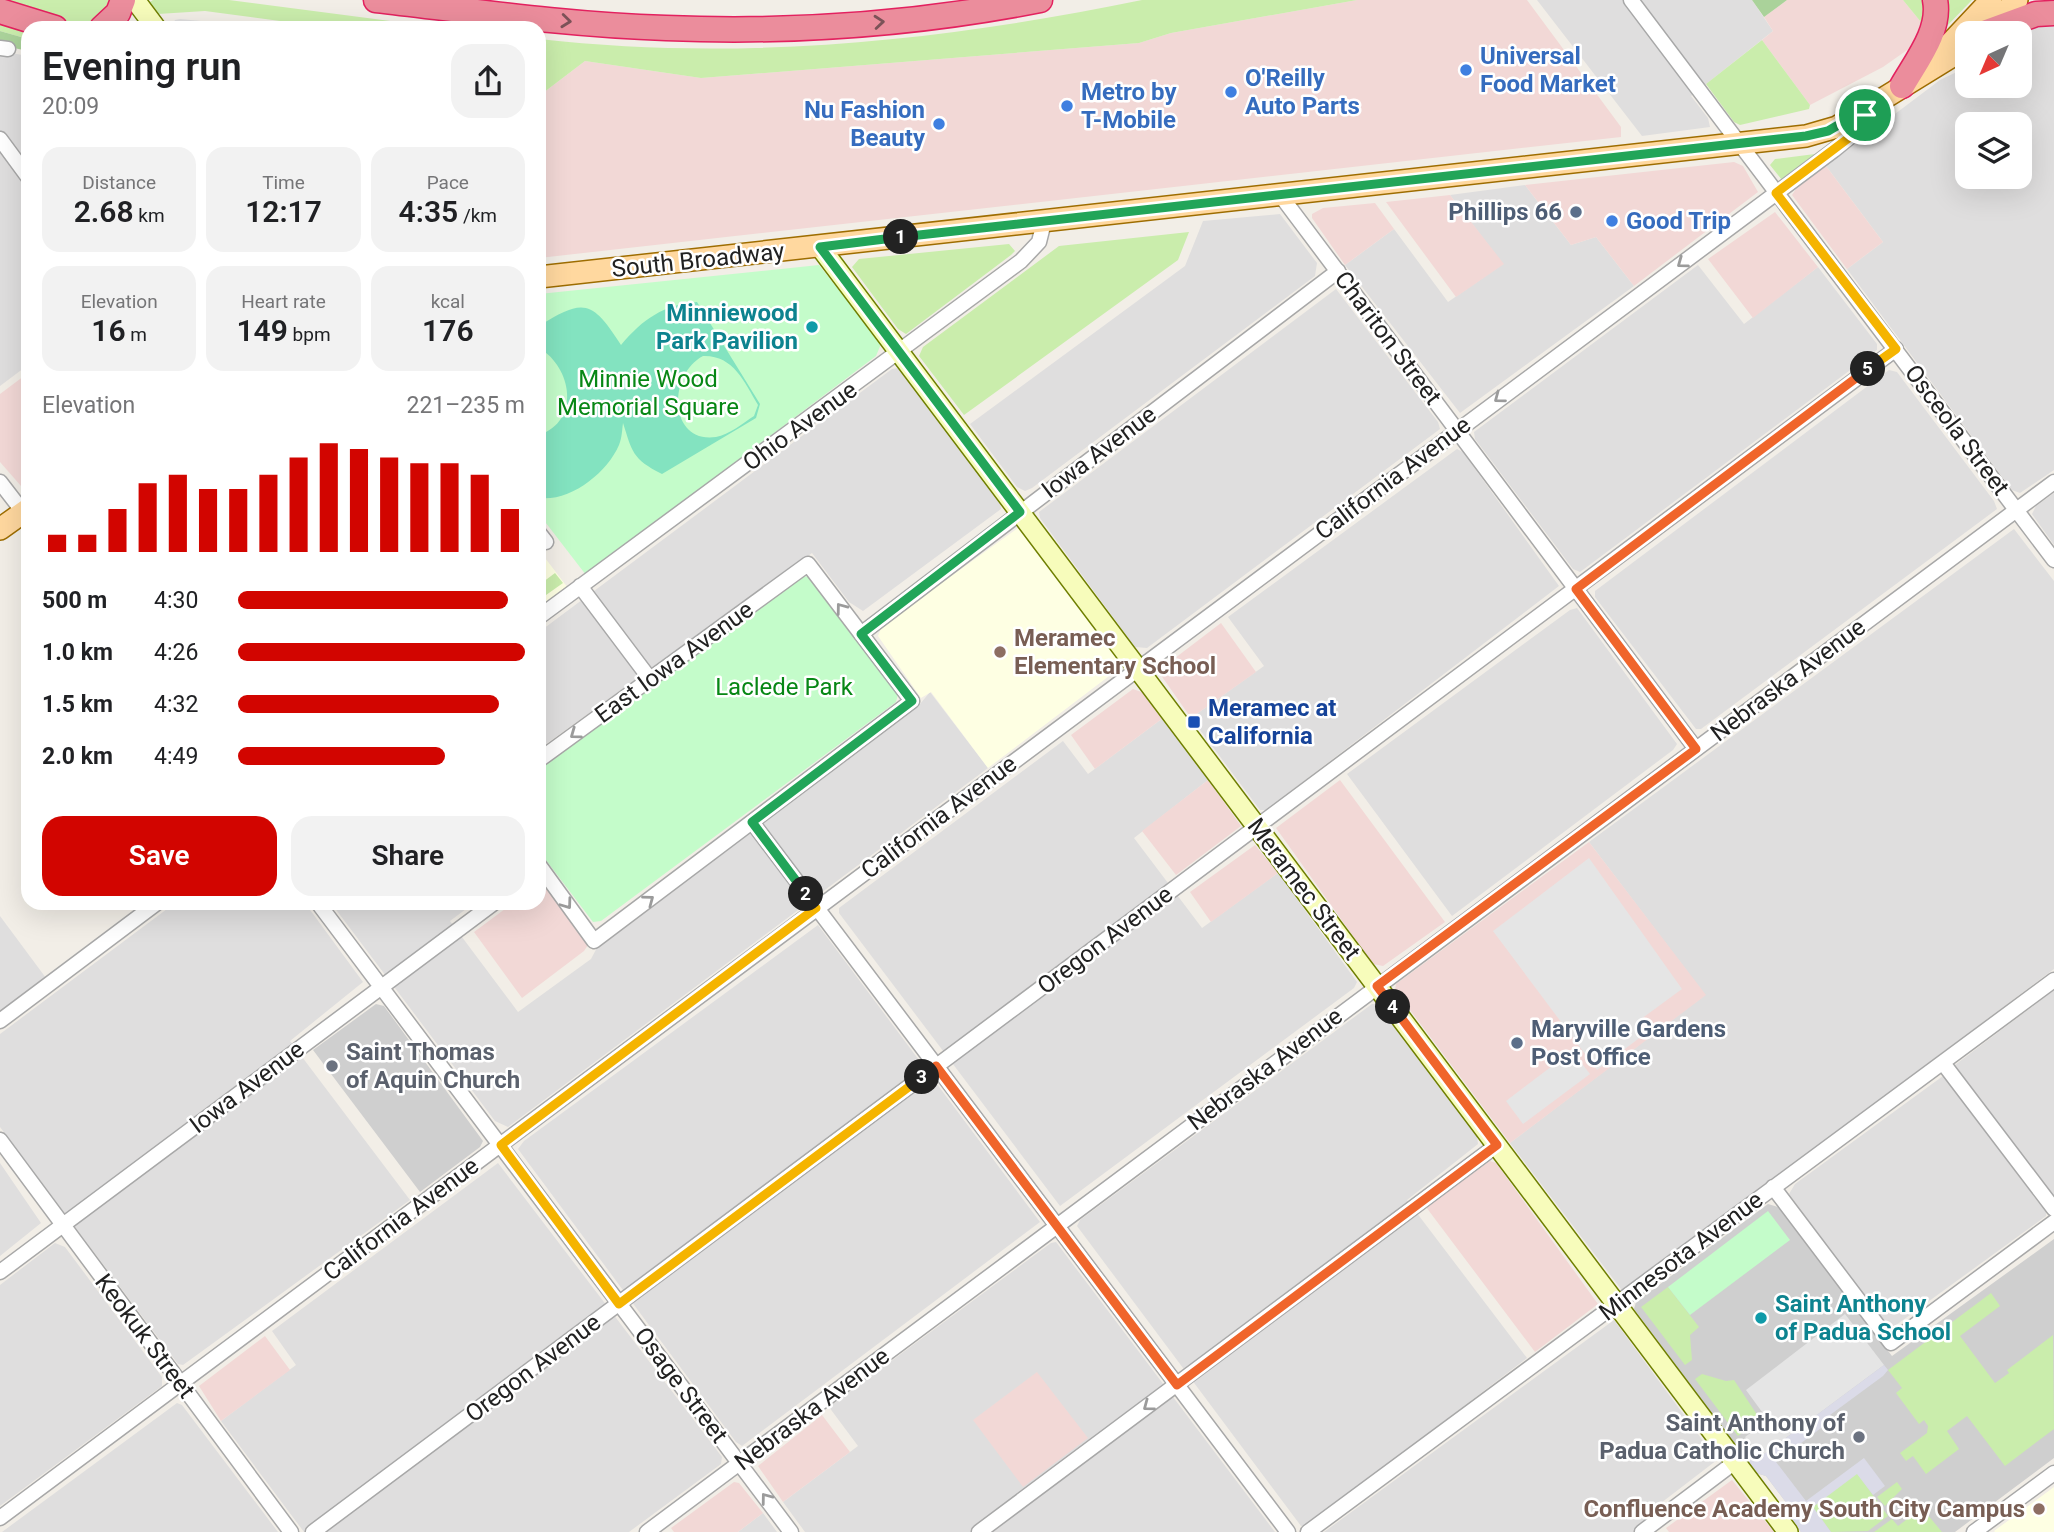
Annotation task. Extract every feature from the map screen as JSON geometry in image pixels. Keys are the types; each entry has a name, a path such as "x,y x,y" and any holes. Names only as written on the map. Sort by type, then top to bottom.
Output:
{"highway":[{"path":"109,21 118,13 123,0"},
{"path":"376,0 595,24 727,29 883,22 1040,0"},
{"path":"1902,86 1932,31 1937,11 1935,0"},
{"path":"0,11 32,21"},
{"path":"2015,21 2054,12"}],"main road":[{"name":"South Broadway","path":"1925,70 1991,0"},
{"path":"1995,21 2017,0"},
{"name":"South Broadway","path":"546,277 1739,144 1828,131 1955,54"},
{"path":"0,530 21,516"}],"street":[{"path":"135,0 151,21"},
{"name":"Osceola Street","path":"1631,0 2054,560"},
{"name":"California Avenue","path":"0,1518 1776,193 1850,137 1869,107"},
{"path":"0,139 21,168"},
{"name":"Chariton Street","path":"1281,196 1696,749"},
{"name":"Ohio Avenue","path":"546,612 900,353 1028,255 1042,235 1044,222"},
{"name":"Meramec Street","path":"820,247 1788,1532"},
{"name":"Iowa Avenue","path":"861,634 1338,271"},
{"name":"Oregon Avenue","path":"313,1532 1896,349"},
{"path":"0,482 21,507"},
{"name":"Nebraska Avenue","path":"646,1532 2054,482"},
{"name":"East Iowa Avenue","path":"546,755 808,564 861,634"},
{"path":"580,586 650,679"},
{"path":"546,875 594,941 912,701 861,634"},
{"path":"752,822 1288,1532"},
{"path":"0,1021 148,910"},
{"name":"Osage Street","path":"323,910 791,1532"},
{"name":"Iowa Avenue","path":"0,1272 485,910"},
{"name":"Minnesota Avenue","path":"1308,1532 2054,980"},
{"path":"1943,1063 2054,1209"},
{"name":"Keokuk Street","path":"0,1140 291,1532"},
{"path":"979,1532 1497,1145"},
{"path":"1773,1187 1891,1343 2054,1222"},
{"path":"1642,1532 1735,1462"},
{"path":"1974,1532 2054,1473"}],"shaded area":[{"path":"1357,0 1527,0 1621,127 1621,137 546,257 546,91 585,61 701,78 1139,43 1171,33"},
{"path":"1537,0 1752,0 1773,31 1691,96 1708,118 1710,127 1642,136"},
{"path":"1787,0 1903,0 1925,27 1910,48 1883,67 1810,105 1762,40 1773,31 1764,17"},
{"path":"2054,19 2054,470 2020,493 2012,490 1847,269 1883,242 1826,166 1940,80 1955,73 1955,98 2032,98 2032,26"},
{"path":"0,51 21,55 21,370 0,386"},
{"path":"1734,162 1743,166 1758,192 1634,286 1596,237 1571,245 1525,185"},
{"path":"1826,166 1883,242 1847,269 1792,195"},
{"path":"1525,185 1571,245 1596,237 1634,286 1460,413 1345,265 1394,229 1448,302 1503,264 1450,195"},
{"path":"1450,195 1504,264 1456,297 1386,202"},
{"path":"1375,203 1394,229 1345,265 1312,218 1312,214 1323,208"},
{"path":"1775,212 1818,267 1753,318 1708,259"},
{"path":"1280,214 1317,263 1315,276 1032,488 1025,491 1017,487 970,424 1185,266 1203,221"},
{"path":"1698,265 1744,324 1818,267 1877,344 1877,350 1580,572 1573,569 1475,439 1474,432"},
{"path":"1336,289 1438,422 1440,429 1147,648 1135,647 1040,518 1039,512"},
{"path":"898,368 1000,502 1001,509 863,611 849,602 812,553 546,744 546,627 892,369"},
{"path":"1889,370 1897,372 1994,501 1997,509 1701,729 1696,729 1595,597 1595,591"},
{"path":"21,378 21,486 0,462 0,394"},
{"path":"1457,449 1463,452 1559,586 1266,810 1260,810 1191,718 1264,666 1228,617"},
{"path":"2054,493 2054,545 2032,514 2036,506"},
{"name":"Meramec Elementary School","path":"1018,528 1120,662 1121,667 988,768 931,692 921,698 878,636 882,626"},
{"path":"2014,529 2054,581 2054,969 1626,1289 1621,1289 1510,1143 1705,995 1589,842"},
{"path":"546,559 568,588 546,604"},
{"path":"1577,608 1677,744 1673,750 1452,916 1347,774 1570,610"},
{"path":"1221,623 1256,672 1191,718 1158,671"},
{"path":"1133,689 1144,693 1163,718 1095,769 1071,735"},
{"path":"930,692 988,768 508,1127 495,1121 336,910 465,910 450,921 518,1012 591,959 600,942 609,934 920,704"},
{"path":"1163,718 1208,780 1134,838 1202,928 1278,873 1357,982 1354,988 1060,1206 839,913 839,908 1063,741 1088,774"},
{"path":"1208,780 1241,826 1176,875 1142,831"},
{"path":"1340,780 1445,922 1383,966 1373,964 1276,828"},
{"path":"1589,842 1706,995 1510,1143 1395,990 1396,984"},
{"path":"1255,845 1278,873 1211,922 1190,892"},
{"path":"1589,858 1682,989 1637,1022 1646,1033 1597,1070 1493,931"},
{"path":"546,890 551,892 588,945 584,951 522,998 474,932 504,910 546,910"},
{"path":"166,910 310,910 363,982 290,1041 410,1200 183,1365 178,1364 0,1127 0,1034"},
{"path":"0,916 46,978 0,1012"},
{"path":"818,925 1040,1222 742,1446 736,1442 518,1149 524,1141"},
{"path":"2054,990 2054,1201 1955,1065"},
{"path":"376,1004 384,1006 483,1141 480,1147 420,1192 313,1050"},
{"path":"1372,1004 1379,1004 1477,1136 1478,1144 1407,1200 1527,1358 1308,1525 1301,1526 1077,1226 1080,1220"},
{"path":"1572,1051 1590,1074 1523,1124 1506,1101"},
{"path":"1943,1076 2046,1212 2046,1216 1892,1328 1886,1326 1789,1194 1795,1184"},
{"path":"1490,1161 1496,1163 1598,1304 1535,1352 1426,1207"},
{"path":"0,1163 41,1223 0,1256"},
{"path":"498,1163 722,1457 721,1464 629,1532 304,1532 221,1421 296,1365 272,1331"},
{"path":"1768,1204 1778,1207 1892,1356 2054,1239 2054,1458 1955,1532 1801,1532 1787,1513 1788,1505 1766,1476 1756,1473 1634,1309 1636,1302"},
{"path":"1056,1242 1275,1532 805,1532 783,1502 858,1446 829,1407 1051,1243"},
{"path":"55,1243 65,1247 162,1377 162,1386 0,1506 0,1285"},
{"path":"1845,1314 1884,1365 1760,1457 1745,1437 1763,1424 1765,1416 1746,1390"},
{"path":"1614,1320 1717,1460 1644,1516 1656,1532 1324,1532"},
{"path":"265,1336 290,1370 221,1421 199,1386"},
{"path":"1884,1365 1888,1370 1883,1376 1830,1415 1833,1419 1776,1462 1806,1501 1864,1458 1885,1486 1873,1495 1857,1474 1813,1507 1831,1532 1801,1532 1787,1513 1788,1505 1766,1476 1756,1473 1748,1462 1755,1454 1760,1457"},
{"path":"1037,1372 1088,1438 1023,1487 973,1420"},
{"path":"177,1403 182,1405 278,1532 2,1532"},
{"path":"822,1415 850,1452 783,1502 758,1466"},
{"path":"1732,1480 1774,1532 1669,1532 1666,1528"},
{"path":"734,1482 739,1483 763,1513 738,1532 674,1532 671,1528"},
{"name":"Confluence Academy South City Campus","path":"2054,1487 2054,1532 1994,1531"},
{"path":"763,1513 777,1532 738,1532"}],"green space":[{"path":"0,0 114,0 97,21 61,21"},
{"path":"153,0 229,0 390,21 280,21 205,11 158,14 148,3"},
{"path":"1142,0 1357,0 1171,33 1139,43 701,78 585,61 546,91 546,40 615,46 767,48 917,36"},
{"path":"1752,0 1787,0 1764,17"},
{"path":"1903,0 1926,0 1925,27"},
{"path":"1944,0 1972,0 1944,29"},
{"path":"0,18 21,26 21,37 0,31"},
{"path":"0,31 21,37 21,50 0,45"},
{"path":"1762,40 1810,105 1809,109 1740,125 1734,122 1706,84"},
{"path":"1815,154 1782,180 1770,165 1775,159"},
{"path":"1189,232 1178,260 964,415 919,356 923,347 1059,246"},
{"path":"1009,244 1015,251 1011,255 906,334 898,329 852,267 859,259"},
{"name":"Minnie Wood Memorial Square","path":"819,265 881,344 876,356 586,575 546,523 546,293"},
{"path":"697,302 760,404 756,418 662,474 639,459 623,423 619,445 597,475 575,490 546,498 546,431 561,418 567,393 559,368 546,354 546,322 567,311 586,308 602,319 621,345 654,315 674,306","holes":["703,356 722,360 736,371 758,405 754,416 731,431 716,437 700,436 689,430 678,406 683,378 691,365"]},
{"path":"555,573 563,583 546,595 546,580"},
{"name":"Laclede Park","path":"800,576 811,577 898,694 896,702 601,921 593,922 546,860 546,765"},
{"path":"1768,1211 1790,1240 1690,1315 1668,1287"},
{"path":"1668,1287 1699,1327 1690,1335 1692,1360 1685,1365 1641,1307"},
{"path":"1991,1293 2000,1306 1960,1336 1995,1383 2009,1373 2007,1370 2053,1335 2054,1429 2005,1466 1967,1416 1947,1431 1959,1449 1926,1474 1913,1456 1906,1461 1900,1453 1927,1433 1928,1426 1924,1420 1919,1424 1896,1393 1902,1388 1888,1370"},
{"path":"1702,1374 1726,1381 1734,1380 1760,1419 1738,1436 1695,1379"},
{"path":"1857,1473 1888,1516 1868,1531 1831,1532 1812,1507"},
{"path":"1897,1482 1902,1489 1885,1506 1877,1497"},
{"path":"1922,1508 1942,1532 1874,1532 1892,1519 1898,1526"}],"place":[{"name":"Universal Food Market","path":"1466,70"},
{"name":"O'Reilly Auto Parts","path":"1231,92"},
{"name":"Metro by T-Mobile","path":"1067,106"},
{"name":"Nu Fashion Beauty","path":"939,124"},
{"name":"Phillips 66","path":"1576,212"},
{"name":"Good Trip","path":"1612,221"},
{"name":"Minniewood Park Pavilion","path":"812,327"},
{"name":"Meramec Elementary School","path":"1000,652"},
{"name":"Meramec at California","path":"1194,722"},
{"name":"Maryville Gardens Post Office","path":"1517,1043"},
{"name":"Saint Thomas of Aquin Church","path":"332,1066"},
{"name":"Saint Anthony of Padua School","path":"1761,1318"},
{"name":"Saint Anthony of Padua Catholic Church","path":"1859,1437"},
{"name":"Confluence Academy South City Campus","path":"2039,1509"}],"route":[{"path":"1869,107 1865,115 1850,137 1776,193 1896,349 1576,589 1696,749 1377,986 1497,1145 1177,1385 936,1066 619,1304 501,1145 816,908 752,822 912,701 861,634 1020,512 820,247 1806,136 1828,131 1869,107"}]}
